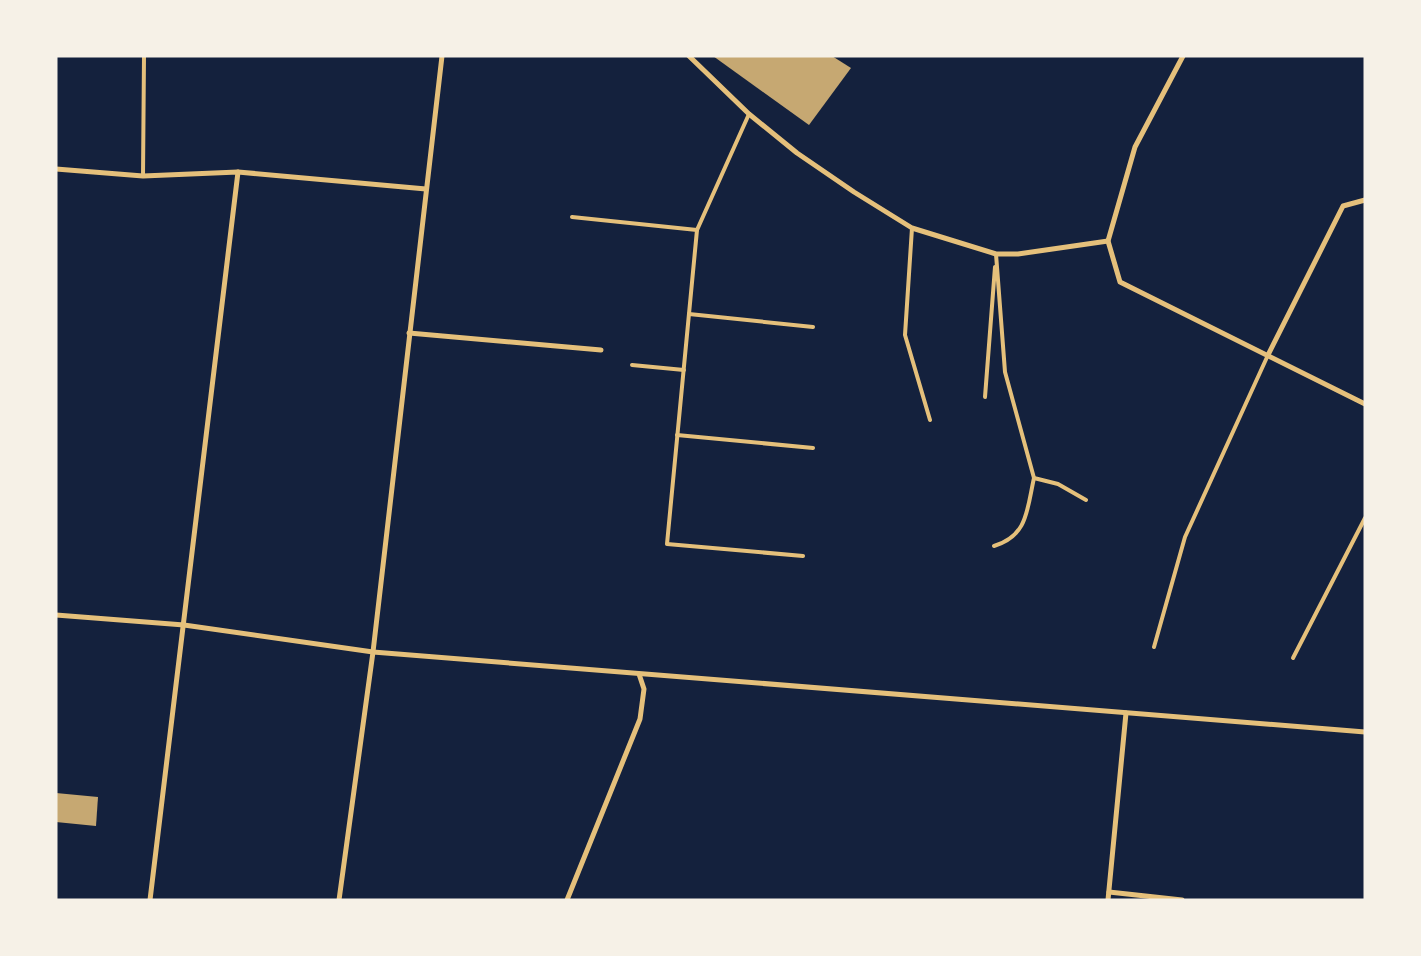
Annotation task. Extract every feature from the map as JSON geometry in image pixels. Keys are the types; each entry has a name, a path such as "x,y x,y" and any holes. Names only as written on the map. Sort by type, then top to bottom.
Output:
{"street":[{"path":"339,900 373,652 442,56"},
{"path":"689,56 748,114 798,153 854,192 912,228 996,254 1018,254 1108,241"},
{"path":"1183,56 1135,147 1108,241 1120,282 1365,404"},
{"path":"56,169 143,176 238,172 426,189"},
{"path":"150,900 238,172"},
{"path":"1268,355 1343,206 1365,200"},
{"path":"409,333 601,350"},
{"path":"56,615 184,625 373,652 1365,732"},
{"path":"567,900 640,719 644,689 639,674"},
{"path":"1108,900 1126,713"},
{"path":"1109,892 1182,900"}],"lane":[{"path":"143,176 144,56"},
{"path":"748,114 697,230 667,544 803,556"},
{"path":"572,217 697,230"},
{"path":"912,228 906,335 930,420"},
{"path":"985,397 996,254"},
{"path":"994,546 1008,542 1024,524 1034,478 1005,372 996,254"},
{"path":"689,314 812,327"},
{"path":"1154,647 1186,537 1268,355"},
{"path":"632,365 684,370"},
{"path":"677,435 813,448"},
{"path":"1034,478 1058,484 1086,500"},
{"path":"1294,658 1365,518"}],"building":[{"path":"713,56 832,56 851,68 809,125"},
{"path":"56,793 98,797 96,826 56,822"}]}
